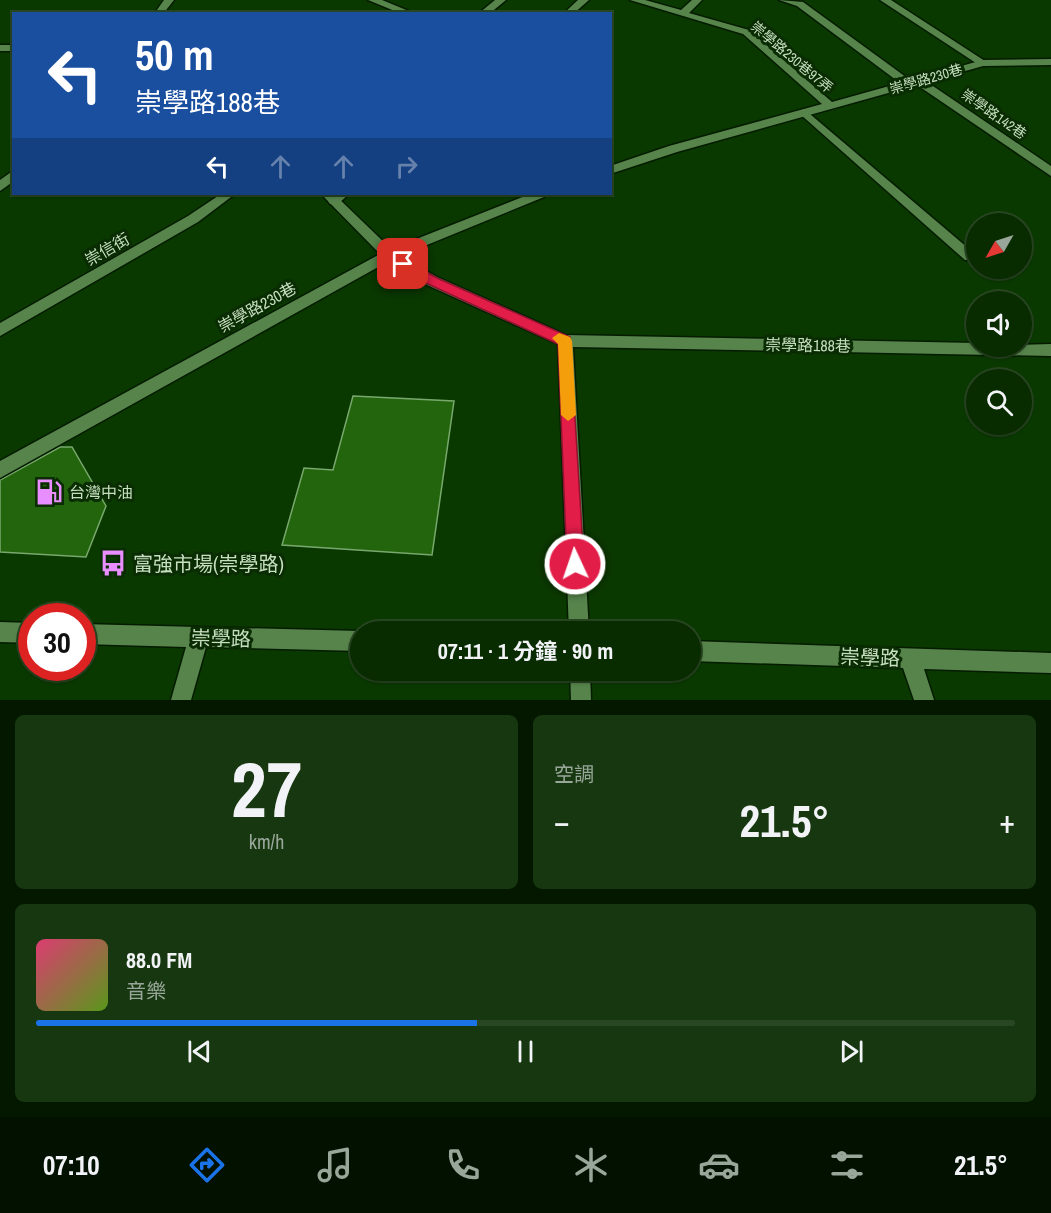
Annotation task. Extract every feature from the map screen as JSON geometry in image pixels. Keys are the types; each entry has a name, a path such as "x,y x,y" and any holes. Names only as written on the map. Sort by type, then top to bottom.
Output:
{"street":[{"path":"160,12 169,0"},
{"path":"373,0 406,12"},
{"path":"485,12 501,0"},
{"path":"569,12 584,0"},
{"name":"崇學路230巷97弄","path":"634,0 746,32 828,105"},
{"path":"683,14 697,0"},
{"name":"崇學路142巷","path":"784,0 800,4 1051,172"},
{"path":"885,0 983,63"},
{"name":"崇學路230巷","path":"612,169 673,149 983,63 1051,62"},
{"path":"804,112 966,254"},
{"path":"0,187 12,176"},
{"name":"崇信街","path":"0,330 193,219 228,195"},
{"name":"崇學路230巷","path":"0,470 389,255 538,195"},
{"name":"崇學路188巷","path":"334,196 389,255 432,281 565,341 1051,350"},
{"path":"565,341 578,621"},
{"path":"0,632 18,633"},
{"name":"崇學路","path":"96,634 350,641"},
{"path":"181,700 199,637"},
{"name":"崇學路","path":"701,651 1051,663"},
{"path":"910,658 924,700"},
{"path":"580,681 581,700"}],"building":[{"path":"353,396 454,401 432,555 282,545 304,468 333,470"},
{"name":"台灣中油","path":"60,447 72,447 106,506 86,557 0,552 0,480"}],"slow traffic":[{"path":"559,338 565,341 568,415"}],"place":[{"name":"台灣中油","path":"49,492"},
{"name":"富強市場(崇學路)","path":"113,563"}],"route":[{"path":"403,264 432,281 565,341 575,564"}]}
